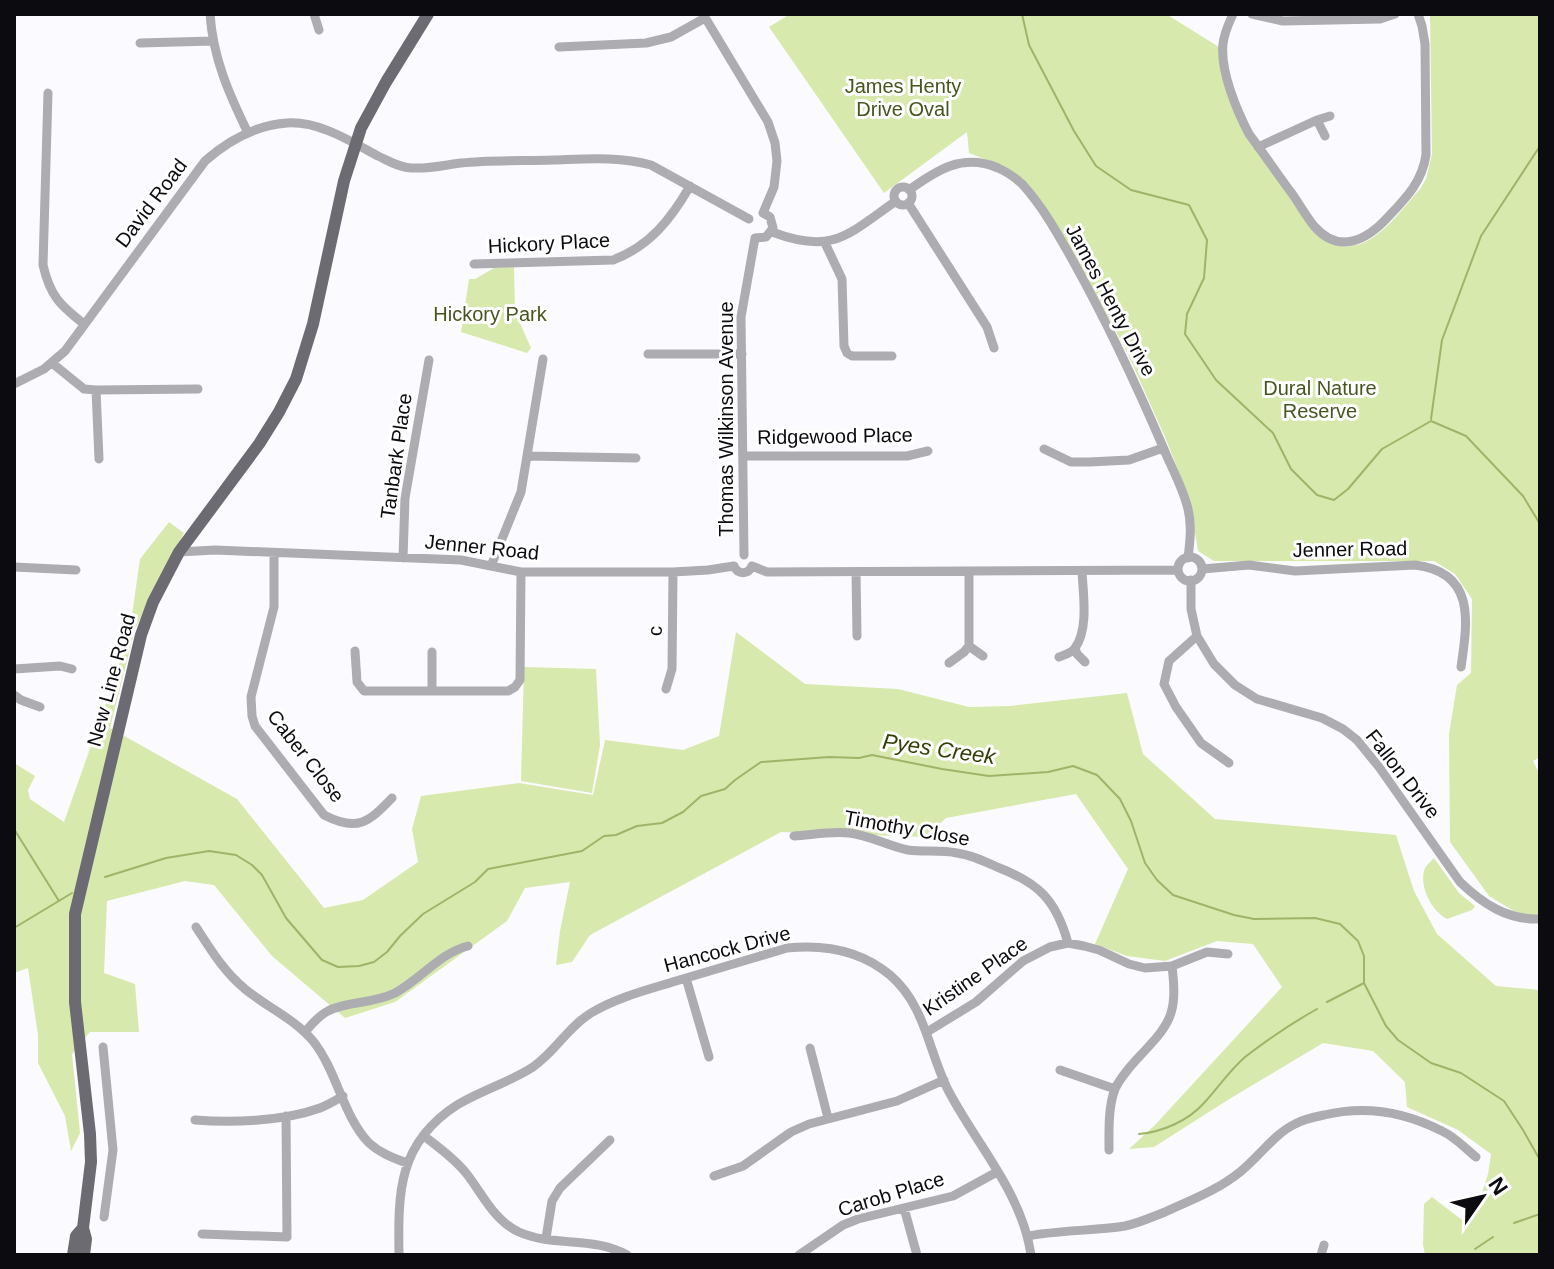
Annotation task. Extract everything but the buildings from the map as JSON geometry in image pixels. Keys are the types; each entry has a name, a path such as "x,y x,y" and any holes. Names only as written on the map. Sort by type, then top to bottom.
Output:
{"main road":[{"name":"New Line Road","path":"84,1255 86,1239 83,1228 91,1162 75,1002 75,914 141,635 153,602 179,552 259,444 296,379 313,324 331,236 356,144 368,114 428,14"},
{"name":"New Line Road","path":"73,1255 76,1236 83,1228"}],"street":[{"path":"210,14 213,41 227,88 248,133"},
{"path":"314,14 319,30"},
{"path":"1233,14 1223,42 1223,60 1241,119 1315,227 1332,239 1343,241 1364,238 1373,232 1413,189 1424,167 1425,44 1418,14"},
{"path":"1252,14 1283,21 1304,17 1380,19 1395,14"},
{"path":"559,47 646,43 671,37 704,16 768,122 775,143 777,161 774,187 763,213"},
{"path":"140,43 213,41"},
{"path":"48,93 43,265 54,297 84,324"},
{"path":"1258,147 1330,116"},
{"path":"1317,120 1325,136"},
{"name":"David Road","path":"14,384 52,363 65,351 205,161 223,146 248,133 276,124 296,123 324,130 356,144"},
{"path":"356,144 396,165 413,168 484,161 629,160 651,165 690,186 750,229 766,237 772,232"},
{"name":"James Henty Drive","path":"909,190 935,172 961,163 996,167 1022,184 1063,243 1086,285 1163,448 1188,508 1191,540 1188,558"},
{"name":"Hickory Place","path":"474,264 613,260 628,255 656,234 677,209 690,186"},
{"path":"896,201 895,193 903,188 909,190 912,196 908,203"},
{"path":"772,232 808,243 825,243 859,227 896,201"},
{"path":"896,201 908,203"},
{"path":"908,203 987,327 994,348"},
{"path":"750,229 755,214 763,213 772,220 772,232"},
{"name":"Thomas Wilkinson Avenue","path":"744,555 741,317 750,229"},
{"path":"825,243 842,279 844,346 847,353 852,356 892,356"},
{"path":"648,354 742,354"},
{"path":"491,566 521,492 543,359"},
{"name":"Tanbark Place","path":"403,558 405,498 429,360"},
{"path":"52,363 84,389 198,389"},
{"path":"96,390 99,459"},
{"path":"1044,449 1071,462 1089,462 1129,460 1163,448"},
{"name":"Ridgewood Place","path":"743,456 907,456 928,451"},
{"path":"527,456 636,458"},
{"name":"Jenner Road","path":"179,552 215,550 461,560 521,572 673,572 734,566"},
{"name":"Caber Close","path":"274,553 274,607 250,705 255,726 324,815 340,823 351,824 369,819 392,798"},
{"path":"744,555 750,557 752,566 749,572 743,574 737,572 734,566 736,558 744,555"},
{"path":"1188,558 1196,559 1202,569 1200,575 1191,580 1181,577 1178,570 1180,563 1188,558"},
{"name":"Jenner Road","path":"1202,569 1249,565 1295,571 1415,565 1432,567 1453,580 1463,597 1466,622 1461,667"},
{"path":"752,566 767,572 1178,570"},
{"path":"14,567 76,570"},
{"path":"1059,657 1075,648 1084,619 1082,571"},
{"path":"355,651 357,682 364,691 508,691 520,680 521,572"},
{"name":"c","path":"666,689 672,669 673,572"},
{"path":"856,572 857,636"},
{"path":"949,663 969,646 969,572"},
{"name":"Fallon Drive","path":"1191,580 1191,609 1197,636 1214,664 1235,685 1257,699 1322,718 1343,729 1357,740 1379,767 1460,882 1476,898 1508,915 1540,919"},
{"path":"1197,636 1169,661 1164,684 1201,743 1229,763"},
{"path":"969,646 983,656"},
{"path":"1075,648 1085,662"},
{"path":"432,652 432,691"},
{"path":"14,669 60,666 72,669"},
{"path":"14,695 40,707"},
{"name":"Timothy Close","path":"794,836 847,833 909,850 956,852 1003,869 1043,892 1054,905 1068,943"},
{"path":"196,927 216,960 232,978 305,1032 327,1062 358,1127 370,1143 386,1155 407,1163"},
{"path":"1068,943 1099,950 1145,968 1172,966 1207,952 1228,954"},
{"name":"Kristine Place","path":"927,1032 976,1002 1035,953 1068,943"},
{"path":"305,1032 330,1009 379,1000 408,985 454,949 468,946"},
{"name":"Hancock Drive","path":"399,1255 398,1209 407,1163 437,1120 457,1105 523,1074 538,1064 588,1015 618,998 787,948 816,946 844,950 870,962 892,977 907,993 918,1010 944,1080 1019,1210 1031,1255"},
{"path":"1109,1150 1109,1122 1115,1089 1126,1070 1169,1021 1175,990 1172,966"},
{"path":"686,978 709,1057"},
{"path":"103,1047 113,1150 104,1217"},
{"path":"810,1048 828,1118"},
{"path":"1060,1070 1115,1089"},
{"path":"714,1176 743,1166 791,1132 809,1124 897,1101 944,1080"},
{"path":"195,1120 222,1122 286,1116 321,1108 343,1096"},
{"path":"1028,1236 1141,1222 1212,1191 1231,1179 1294,1124 1333,1113 1358,1109 1398,1115 1443,1131 1476,1157"},
{"path":"202,1234 287,1237 286,1116"},
{"path":"424,1136 465,1171 508,1227 531,1237 613,1247 627,1255"},
{"path":"546,1238 552,1201 560,1188 610,1140"},
{"name":"Carob Place","path":"799,1255 843,1225 953,1196 997,1172"},
{"path":"904,1208 917,1255"}],"green space":[{"name":"Dural Nature Reserve","path":"790,14 1166,14 1219,47 1245,134 1312,230 1329,242 1344,246 1359,245 1385,228 1426,179 1432,154 1430,14 1540,14 1540,757 1533,761 1540,775 1540,915 1522,916 1489,896 1450,842 1449,734 1457,685 1471,673 1472,599 1455,574 1434,561 1214,561 1198,551 1189,497 1165,437 1127,352 1073,252 1009,169 969,153 967,132 884,193 769,27"},
{"name":"Hickory Park","path":"514,267 515,312 531,348 527,353 461,332 469,279 475,279 494,268"},
{"path":"169,522 184,533 135,629 110,728 237,799 324,908 363,900 418,862 412,829 421,796 519,783 593,795 605,740 683,750 719,736 736,632 805,684 898,689 969,707 1010,706 1127,693 1143,754 1215,819 1396,835 1414,891 1437,934 1496,986 1540,990 1540,1255 1425,1255 1424,1204 1432,1197 1462,1220 1477,1208 1491,1154 1458,1130 1407,1107 1405,1082 1373,1051 1323,1043 1154,1147 1129,1149 1155,1125 1282,987 1253,944 1217,941 1165,961 1127,956 1095,944 1128,869 1076,794 946,818 925,837 781,832 590,935 572,962 556,965 570,882 525,888 507,921 395,1002 345,1018 272,956 214,885 185,881 107,901 104,973 135,984 139,1032 90,1032 72,1054 80,1133 71,1151 65,1116 38,1063 38,1035 28,968 14,973 14,763 35,776 28,790 30,799 64,822 115,678 131,622 140,559"},
{"path":"524,667 596,669 600,745 592,793 521,781"},
{"path":"1434,858 1459,893 1475,906 1472,910 1447,919 1432,904 1425,890 1423,875"}],"waterway":[{"path":"1022,14 1029,45 1096,166 1131,190 1189,205 1207,240 1204,278 1187,314 1185,334 1216,380 1273,433 1291,469 1317,495 1334,500 1348,489 1382,449 1431,421 1466,436 1523,496 1540,524"},
{"path":"1431,419 1442,340 1481,236 1540,146"},
{"name":"Pyes Creek","path":"105,877 166,858 209,851 236,855 262,875 286,918 322,960 338,967 359,966 374,962 423,914 475,882 488,869 582,851 604,836 616,835 637,826 662,823 683,812 701,796 725,789 761,762 872,755 989,776 1048,772 1073,766 1097,775 1120,799 1145,863 1173,895 1254,919 1315,918 1340,924 1358,941 1364,956 1364,983 1386,1026 1398,1040 1431,1063 1461,1073 1504,1101 1540,1160"},
{"path":"14,829 59,901"},
{"name":"Pyes Creek","path":"14,928 72,893"},
{"path":"1327,1002 1364,983"},
{"path":"1139,1134 1157,1131 1190,1115 1245,1057 1317,1009"},
{"path":"1514,1223 1540,1214"},
{"path":"1475,1249 1493,1237"}],"park label":[{"name":"James Henty Drive Oval","path":"903,98"}]}
